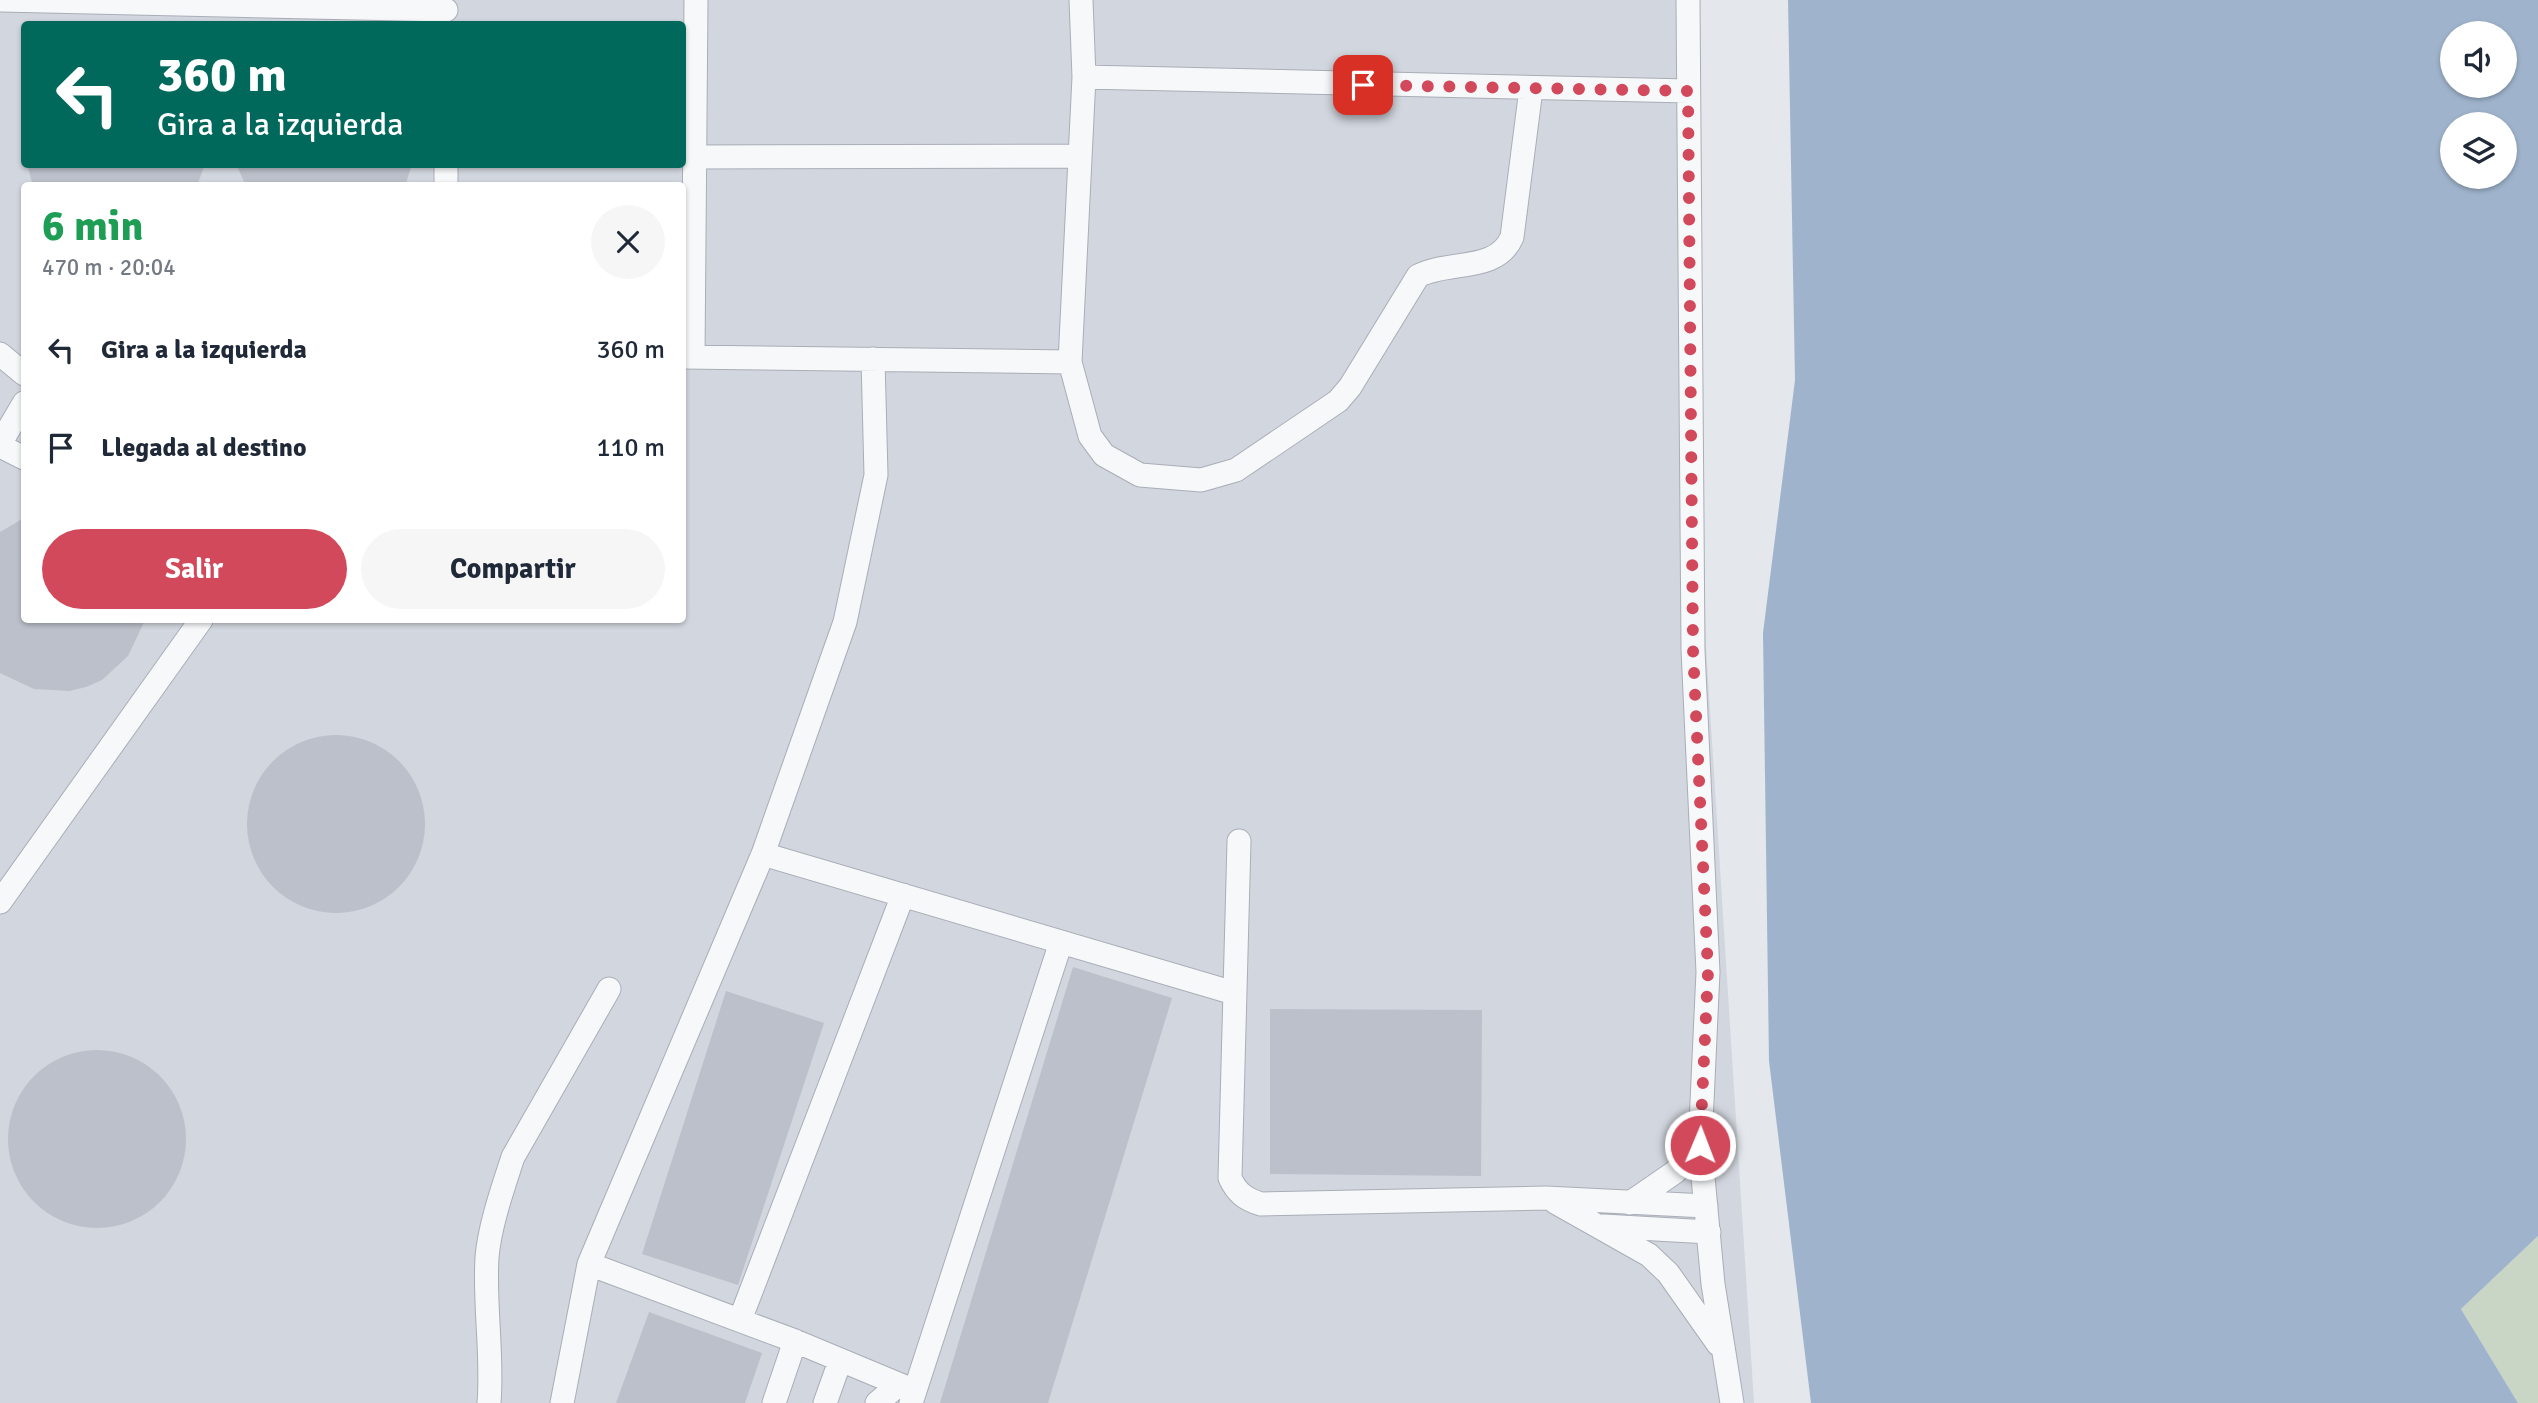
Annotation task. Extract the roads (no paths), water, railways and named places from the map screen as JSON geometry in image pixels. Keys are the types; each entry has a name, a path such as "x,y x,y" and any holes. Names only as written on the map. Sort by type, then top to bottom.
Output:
{"street":[{"path":"1,0 446,11"},
{"path":"696,0 695,157 688,357 1070,362"},
{"path":"1081,0 1084,77 1070,362 1090,436 1104,455 1140,475 1201,480 1236,470 1338,401 1350,387 1418,276 1429,270 1495,258 1507,249 1512,237 1531,89"},
{"path":"1688,0 1693,650 1708,972 1700,1145 1722,1349 1732,1403"},
{"path":"1084,77 1688,91"},
{"path":"695,157 1080,156"},
{"path":"0,354 21,372"},
{"path":"562,1403 589,1264 763,854 845,622 876,475 873,359"},
{"path":"21,408 0,445 21,456"},
{"path":"0,902 199,623"},
{"path":"1239,841 1230,1178 1236,1189 1247,1199 1261,1204 1546,1198 1706,1206"},
{"path":"763,854 1234,993"},
{"path":"740,1320 903,895"},
{"path":"908,1394 1060,942"},
{"path":"489,1403 492,1365 487,1256 503,1185 513,1157 609,989"},
{"path":"1630,1203 1675,1172 1700,1145"},
{"path":"1546,1198 1649,1255 1668,1273 1722,1349"},
{"path":"1600,1226 1709,1232"},
{"path":"589,1264 795,1341 908,1394"},
{"path":"774,1403 795,1341"},
{"path":"825,1403 840,1361"},
{"path":"877,1403 908,1394"}],"water":[{"path":"1788,0 2538,0 2538,1236 2461,1309 2518,1403 1811,1403 1769,1061 1763,633 1795,380"}]}
